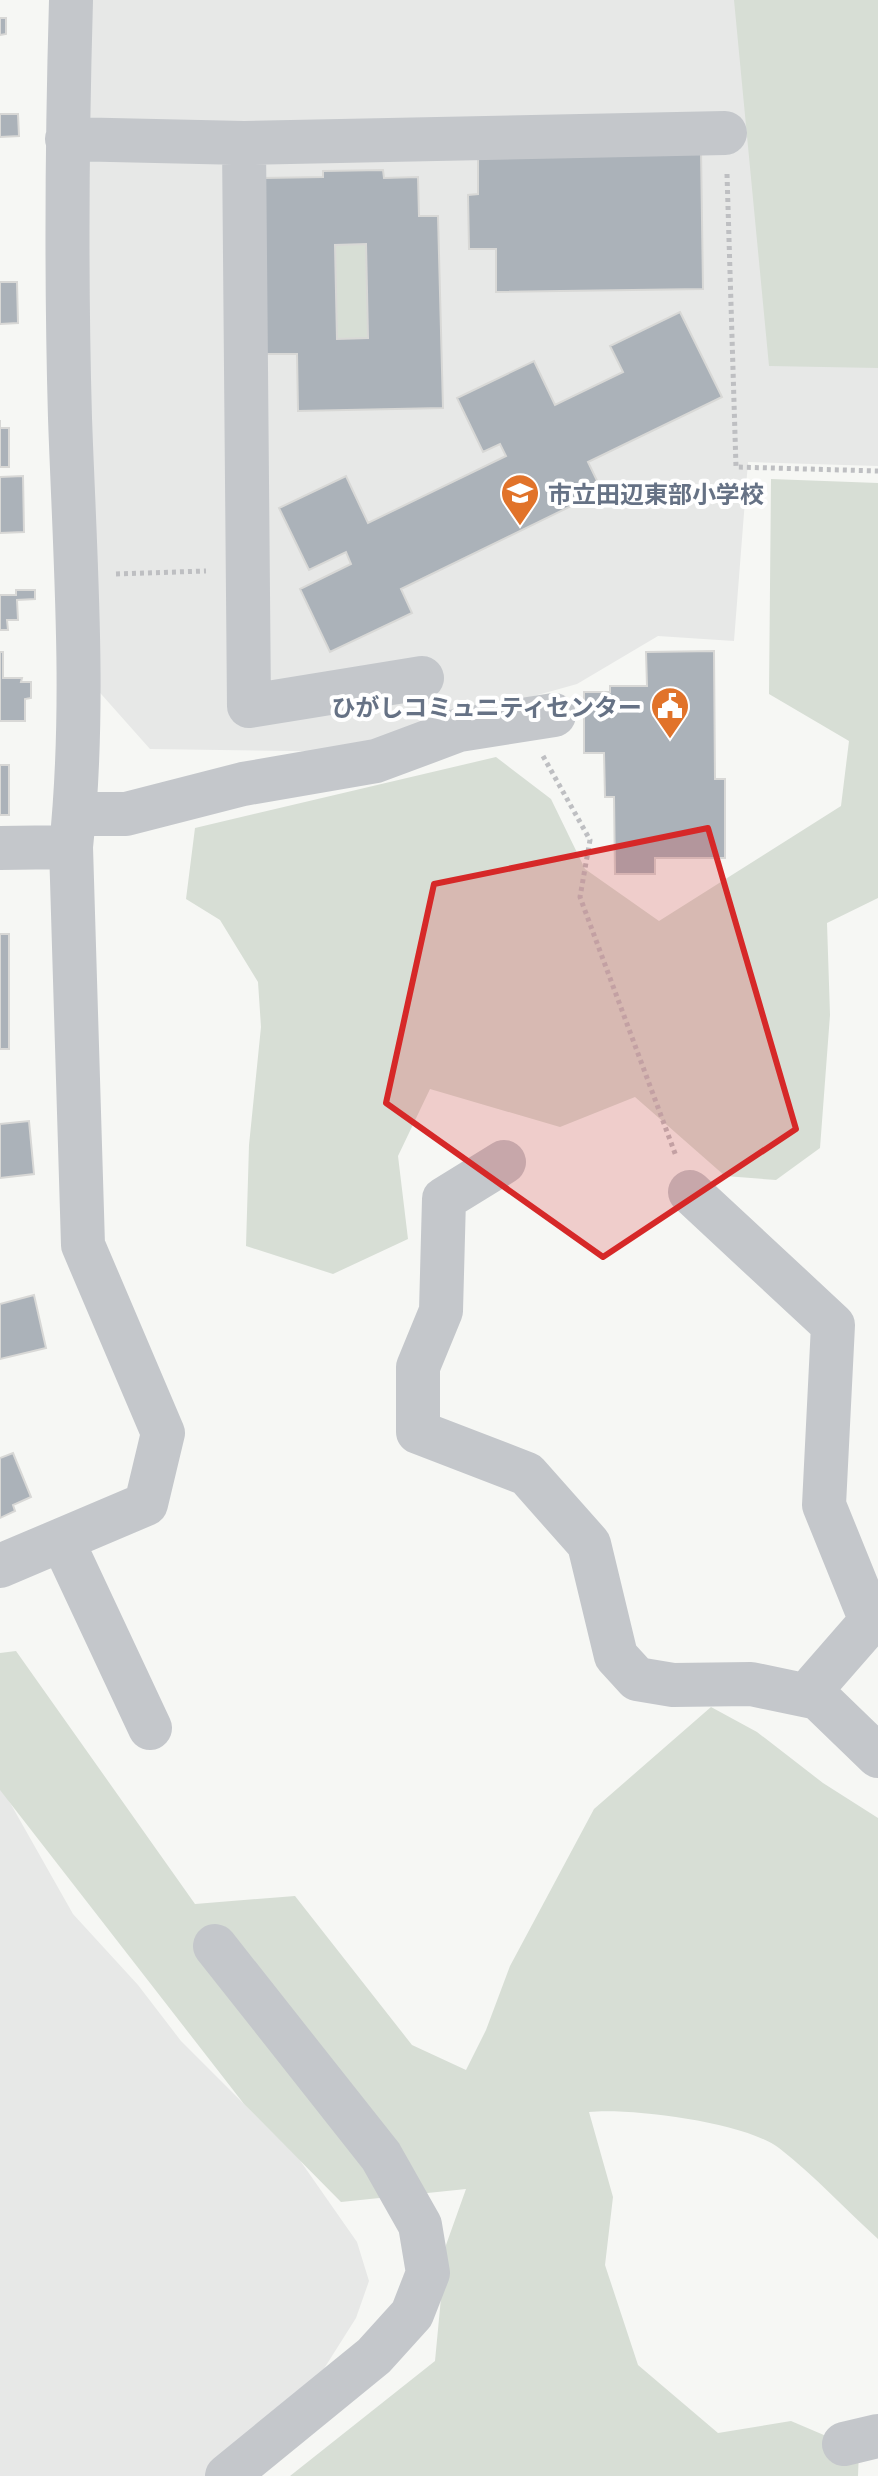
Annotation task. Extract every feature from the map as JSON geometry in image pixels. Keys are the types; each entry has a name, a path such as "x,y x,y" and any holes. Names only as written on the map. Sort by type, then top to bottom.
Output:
{"street":[{"path":"0,1566 146,1504 163,1433 83,1245 73,830 78,668 68,345 67,139 71,0"},
{"path":"67,139 244,143 725,133"},
{"path":"244,143 249,706 422,678"},
{"path":"0,848 243,784 376,761 459,730 538,718"},
{"path":"504,1162 444,1199 441,1311 418,1367 418,1432 527,1474 589,1544 616,1656 637,1679 673,1685 751,1684 818,1698 878,1756"},
{"path":"690,1192 833,1325 824,1505 874,1623 816,1684 818,1698"},
{"path":"62,1540 150,1728"},
{"path":"215,1946 381,2156 420,2225 428,2273 412,2314 374,2356 227,2476"}],"path":[{"path":"725,133 736,467 878,471"},
{"path":"75,576 248,569"},
{"path":"538,718 590,840 580,897 690,1192"}],"highlighted area":[{"path":"708,828 796,1129 603,1257 386,1103 434,884"}],"shaded area":[{"name":"市立田辺東部小学校","path":"71,0 878,0 878,466 748,462 734,641 658,636 577,684 458,717 366,752 150,749 78,668"},
{"path":"734,0 878,0 878,368 769,366"},
{"path":"366,244 368,338 337,339 335,245"},
{"path":"771,479 878,483 878,898 827,923 830,1015 820,1148 776,1180 725,1176 635,1097 560,1127 430,1089 398,1156 408,1239 333,1274 246,1246 249,1145 261,1027 258,982 220,920 186,899 195,828 496,757 551,799 585,869 659,921 841,806 849,741 769,694"},
{"path":"16,1651 195,1904 295,1896 412,2045 466,2070 486,2030 510,1966 594,1809 711,1707 757,1732 823,1783 878,1818 878,2239 805,2169 763,2139 687,2119 632,2112 589,2112 613,2197 605,2265 638,2365 718,2433 791,2421 859,2450 858,2476 290,2476 435,2361 446,2245 466,2189 341,2202 244,2104 0,1790 0,1653"},
{"path":"0,1785 73,1914 138,1985 181,2041 299,2159 357,2242 369,2281 356,2318 320,2375 206,2476 0,2476"}],"building":[{"path":"0,18 6,18 6,34 0,35"},
{"path":"0,114 18,114 19,136 0,137"},
{"path":"701,149 703,289 496,292 496,249 469,249 468,195 478,194 478,153"},
{"path":"383,170 384,178 418,177 419,216 438,216 443,408 298,411 297,354 265,354 262,178 323,177 323,171","holes":["366,244 368,338 337,339 335,245"]},
{"path":"0,282 17,282 18,323 0,324"},
{"path":"680,312 722,397 588,462 602,491 401,589 412,613 330,652 300,589 351,564 346,552 309,570 279,508 346,476 368,523 506,456 500,444 483,452 457,398 534,361 555,405 623,372 610,346"},
{"path":"0,428 9,428 9,467 0,467"},
{"path":"23,476 24,532 0,533 0,477"},
{"path":"16,590 35,590 35,599 17,600 18,620 7,620 8,630 0,630 0,595 16,595"},
{"name":"ひがしコミュニティセンター","path":"714,651 715,779 725,779 725,858 655,858 655,874 615,874 614,797 605,797 604,753 584,753 584,692 610,692 610,686 647,686 646,652"},
{"path":"0,652 3,652 3,678 22,678 21,682 31,682 31,698 25,699 25,721 0,721"},
{"path":"0,765 9,765 9,815 0,815"},
{"path":"0,934 9,934 9,1049 0,1049"},
{"path":"29,1121 34,1174 0,1178 0,1124"},
{"path":"34,1295 46,1348 0,1359 0,1304"},
{"path":"13,1453 31,1497 13,1505 15,1511 0,1518 0,1458"}],"place":[{"name":"市立田辺東部小学校","path":"520,527"},
{"name":"ひがしコミュニティセンター","path":"670,740"}]}
